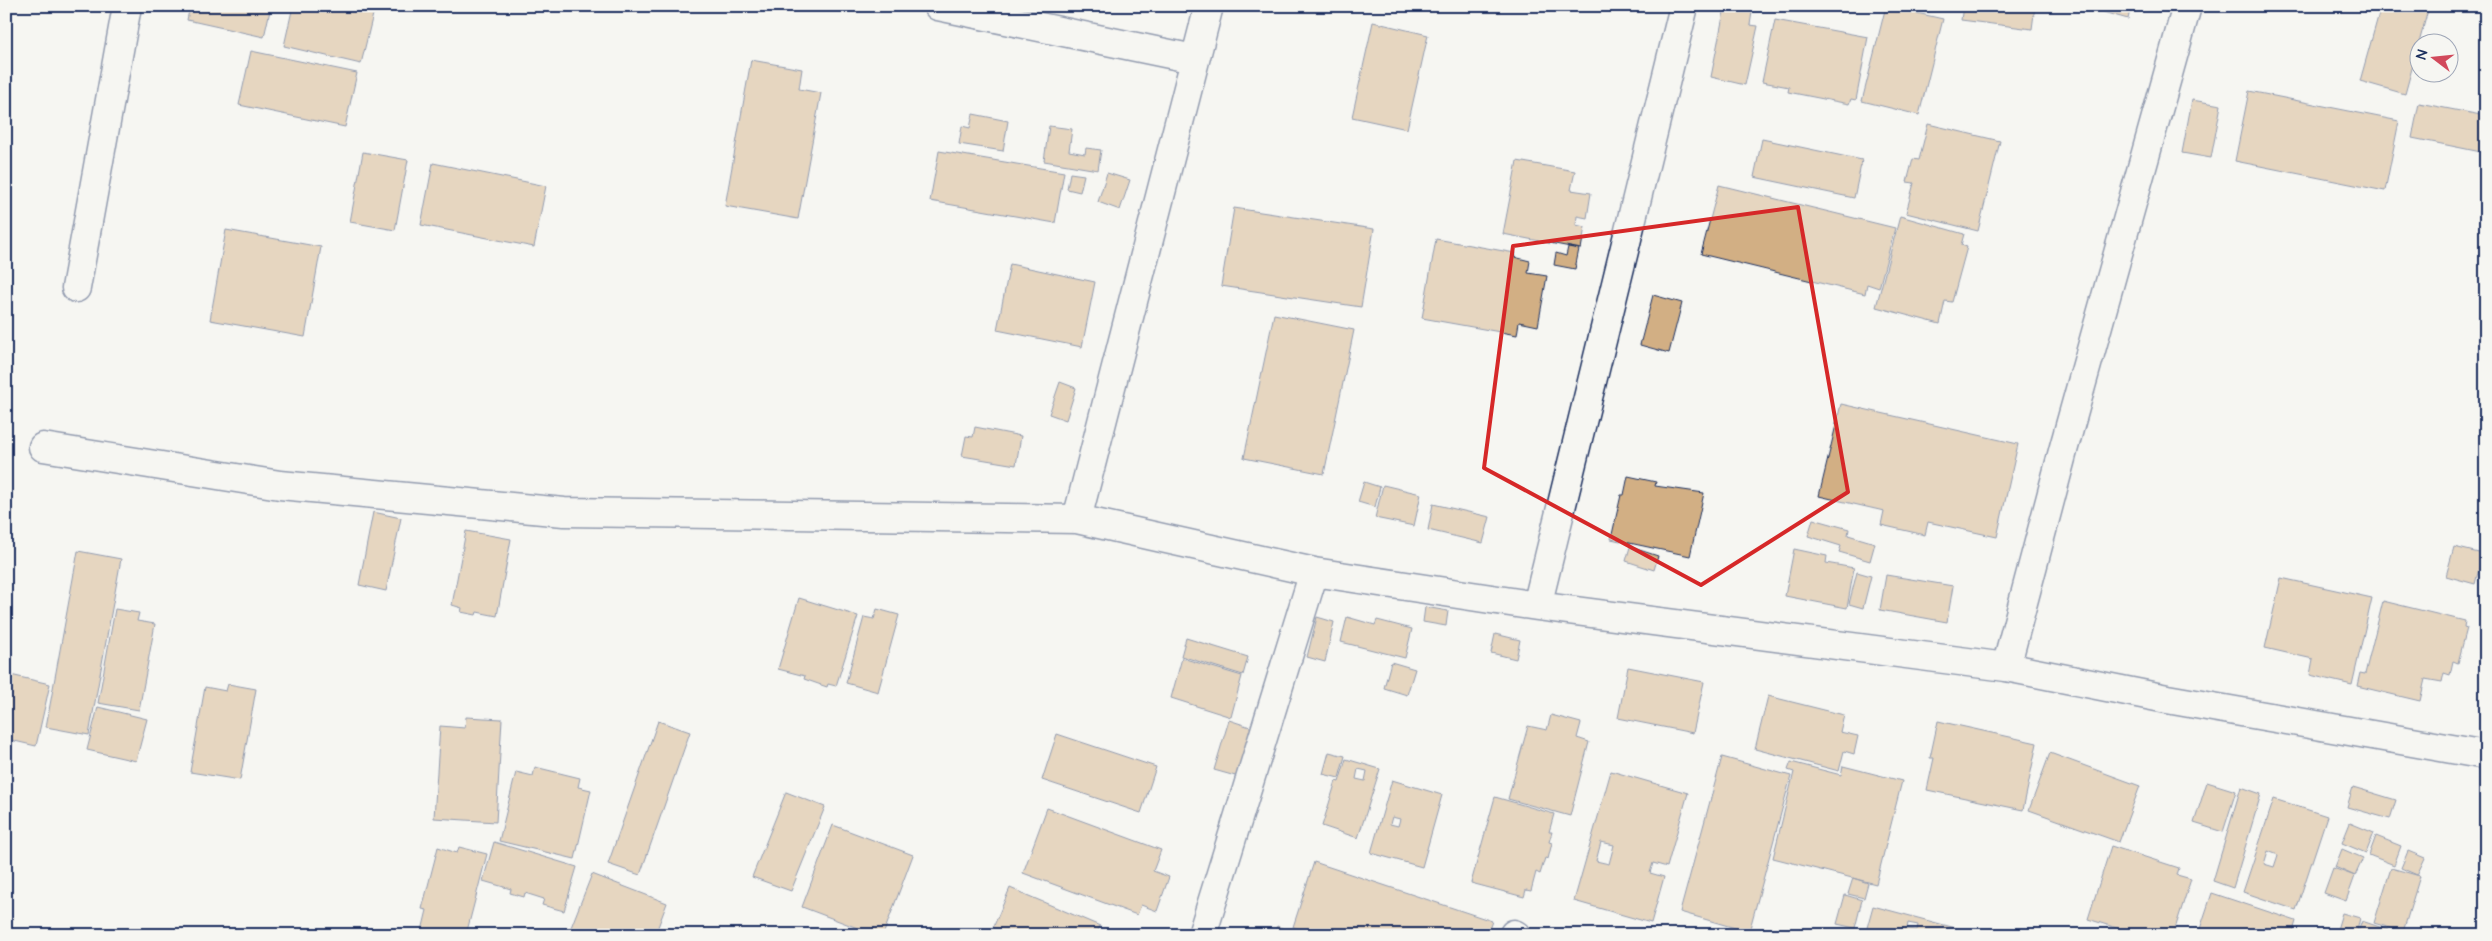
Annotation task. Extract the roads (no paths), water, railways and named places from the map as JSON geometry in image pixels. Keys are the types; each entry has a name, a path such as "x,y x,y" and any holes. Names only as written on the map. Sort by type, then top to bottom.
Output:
{"street":[{"path":"76,288 127,6"},
{"path":"938,6 1194,59"},
{"path":"1077,519 1209,6"},
{"path":"1537,606 1684,6"},
{"path":"2006,668 2064,447 2187,6"},
{"path":"43,447 280,485 564,512 1077,519 1314,572 1537,606 2006,668 2166,699 2486,755"},
{"path":"1202,935 1314,572"}]}
